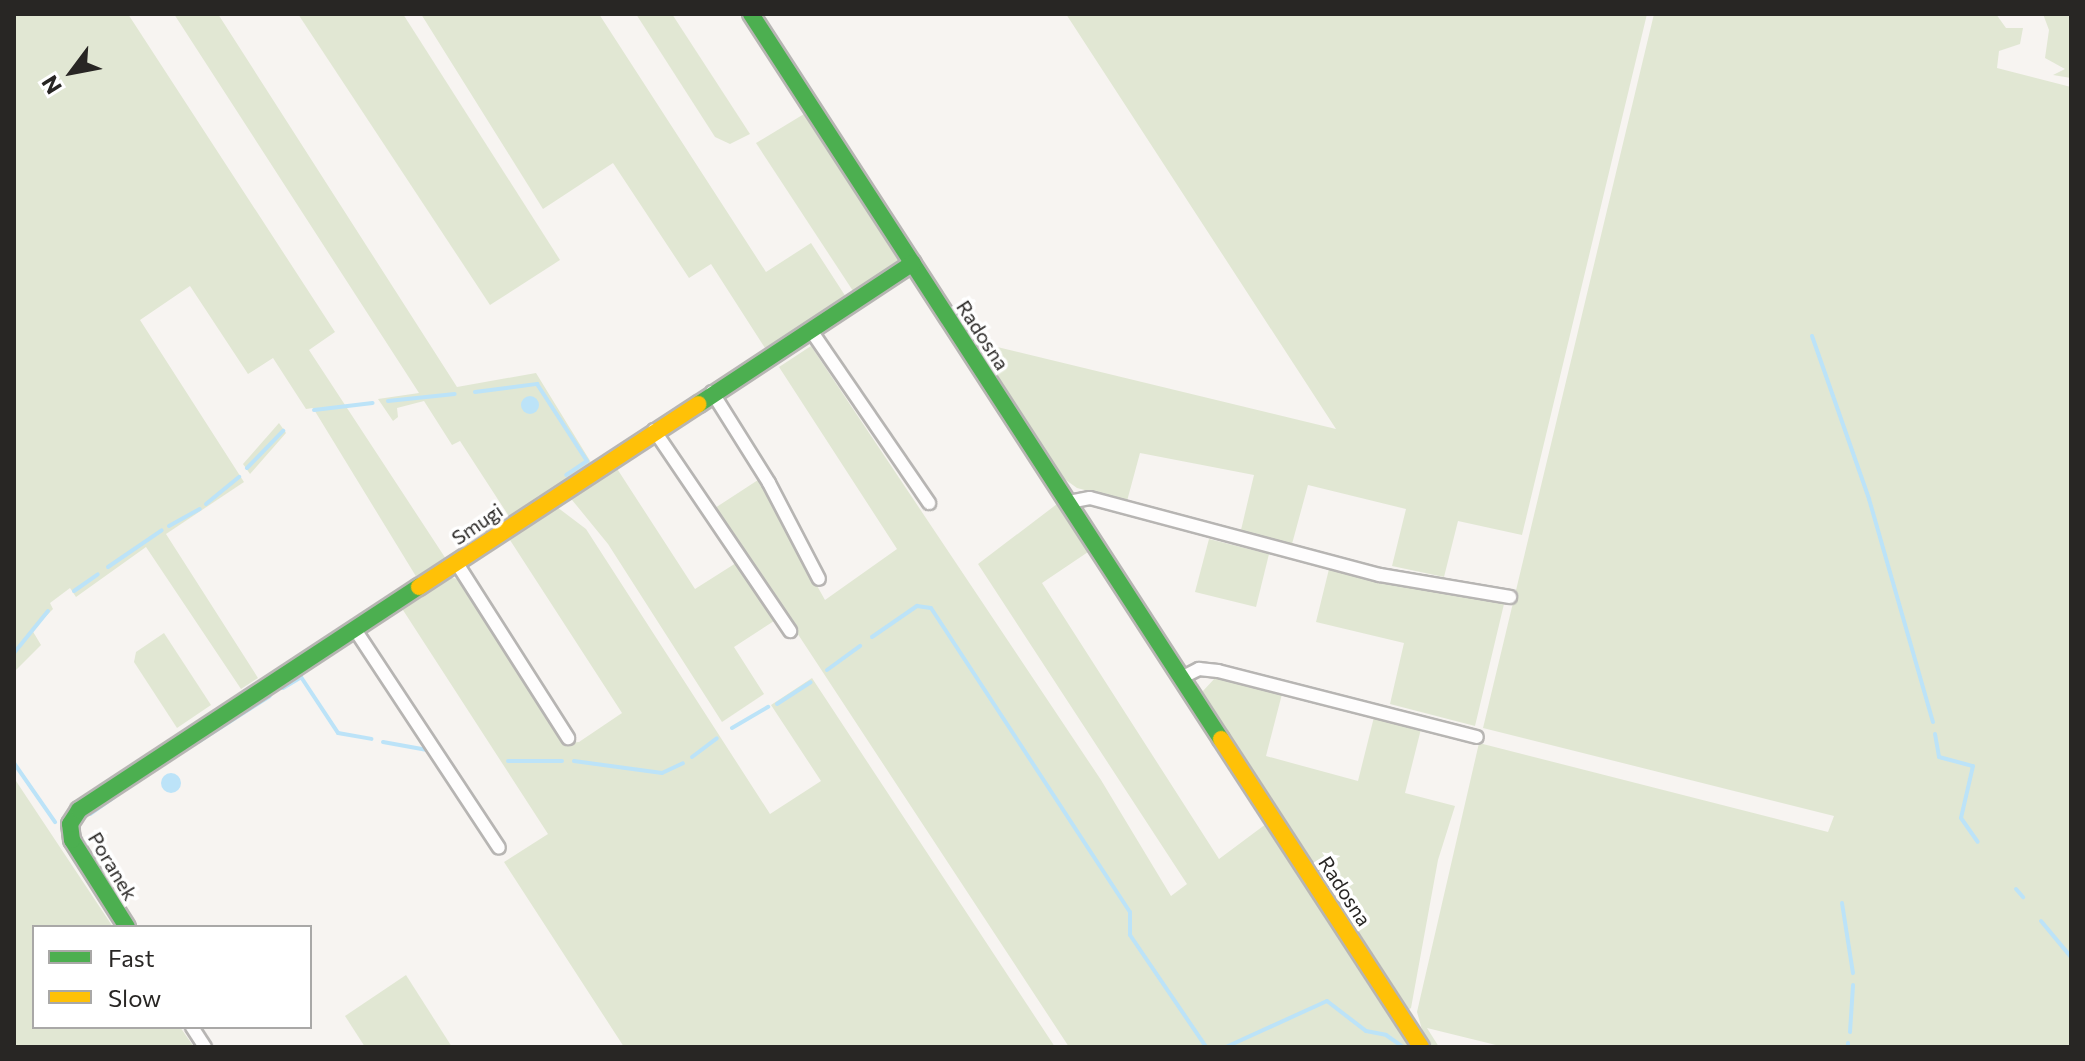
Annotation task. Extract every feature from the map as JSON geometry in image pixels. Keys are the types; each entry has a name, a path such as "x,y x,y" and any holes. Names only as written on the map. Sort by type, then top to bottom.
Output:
{"street":[{"name":"Radosna","path":"751,14 1421,1047"},
{"name":"Smugi","path":"70,824 88,803 913,263"},
{"path":"810,329 929,503"},
{"path":"712,392 769,483 819,579"},
{"path":"654,430 790,631"},
{"path":"1069,502 1090,498 1380,575 1510,597"},
{"path":"456,562 568,738"},
{"path":"354,628 499,848"},
{"path":"1183,677 1199,669 1218,671 1477,737"},
{"name":"Poranek","path":"70,824 72,840 126,925"},
{"path":"193,1029 205,1047"}],"green space":[{"path":"14,14 128,14 335,332 309,350 446,559 417,578 313,408 306,409 273,358 248,374 190,286 140,320 244,482 166,534 258,678 241,689 146,547 76,597 70,588 50,603 53,609 32,630 41,645 14,672"},
{"path":"174,14 218,14 457,387 536,373 592,464 510,518 460,441 452,445 424,401 397,408 398,417 393,421 378,399 419,393"},
{"path":"298,14 403,14 560,260 490,305"},
{"path":"421,14 599,14 766,272 811,243 846,297 765,348 711,264 689,278 613,163 543,209"},
{"path":"636,14 672,14 750,134 730,144 715,137"},
{"path":"1066,14 1647,14 1522,535 1458,521 1444,577 1392,566 1406,509 1308,485 1292,544 1241,530 1254,475 1140,453 1127,501 1077,488 1056,473 968,340 1336,429"},
{"path":"1654,14 1996,14 2006,28 2023,28 2020,44 1999,51 1997,68 2071,87 2071,1047 1504,1047 1427,1028 1439,1047 1427,1047 1417,1012 1479,743 1828,832 1834,816 1483,728"},
{"path":"2043,14 2071,14 2071,78 2053,75 2065,69 2045,58 2049,30"},
{"path":"804,114 900,254 899,263 853,291 756,143"},
{"path":"811,346 1101,780 1171,896 1187,884 978,564 1057,504 1088,552 1042,583 1219,859 1270,821 1416,1047 1069,1047 715,508 758,480 825,600 897,549 779,367"},
{"path":"279,423 286,433 250,474 243,464"},
{"path":"614,464 695,589 736,563 774,621 734,647 764,694 722,722 608,544 568,495"},
{"path":"553,504 586,529 770,814 821,781 771,705 812,678 1055,1047 624,1047 504,862 548,834 401,607 445,577 459,579 567,743 579,742 622,713 506,534"},
{"path":"1209,539 1269,554 1256,607 1195,592"},
{"path":"1329,569 1504,604 1475,726 1390,704 1404,643 1316,622"},
{"path":"164,633 211,705 177,728 134,662 136,652"},
{"path":"1216,677 1282,694 1266,756 1358,781 1374,717 1421,729 1405,793 1455,806 1438,860 1411,1008 1406,1011 1204,700 1202,692"},
{"path":"14,778 112,925 32,925 32,1029 181,1029 194,1047 14,1047"},
{"path":"406,975 452,1047 365,1047 345,1016"}],"water":[{"path":"530,396 539,405 530,414 521,405"},
{"path":"171,773 178,776 181,783 178,790 171,793 164,790 161,783 164,776"}],"waterway":[{"path":"1812,336 1869,499 1933,722"},
{"path":"475,392 537,384 587,461 566,475"},
{"path":"388,401 455,394"},
{"path":"314,410 373,403"},
{"path":"247,468 283,431"},
{"path":"206,504 239,477"},
{"path":"169,526 200,509"},
{"path":"108,567 162,530"},
{"path":"74,591 98,574"},
{"path":"872,637 917,606 931,608 1130,912 1130,935 1206,1047"},
{"path":"14,653 48,611"},
{"path":"827,670 860,646"},
{"path":"283,688 301,677 338,733 371,739"},
{"path":"777,704 811,682"},
{"path":"198,742 270,696"},
{"path":"732,728 768,707"},
{"path":"1935,734 1939,757 1973,766 1961,818 1978,842"},
{"path":"692,757 717,738"},
{"path":"383,742 427,750"},
{"path":"508,761 562,761"},
{"path":"574,761 662,773 683,763"},
{"path":"14,763 55,822"},
{"path":"139,780 150,773"},
{"path":"90,814 114,797"},
{"path":"2016,889 2023,897"},
{"path":"1842,903 1853,973"},
{"path":"2041,921 2071,957"},
{"path":"1850,1032 1853,985"},
{"path":"1226,1047 1327,1001 1366,1031 1386,1035 1403,1047"}],"traffic: fast":[{"path":"751,14 1221,739"},
{"path":"699,404 913,263"},
{"path":"126,925 72,840 70,824 79,810 419,587"}],"traffic: slow":[{"path":"419,587 699,404"},
{"path":"1221,739 1421,1047"}]}
